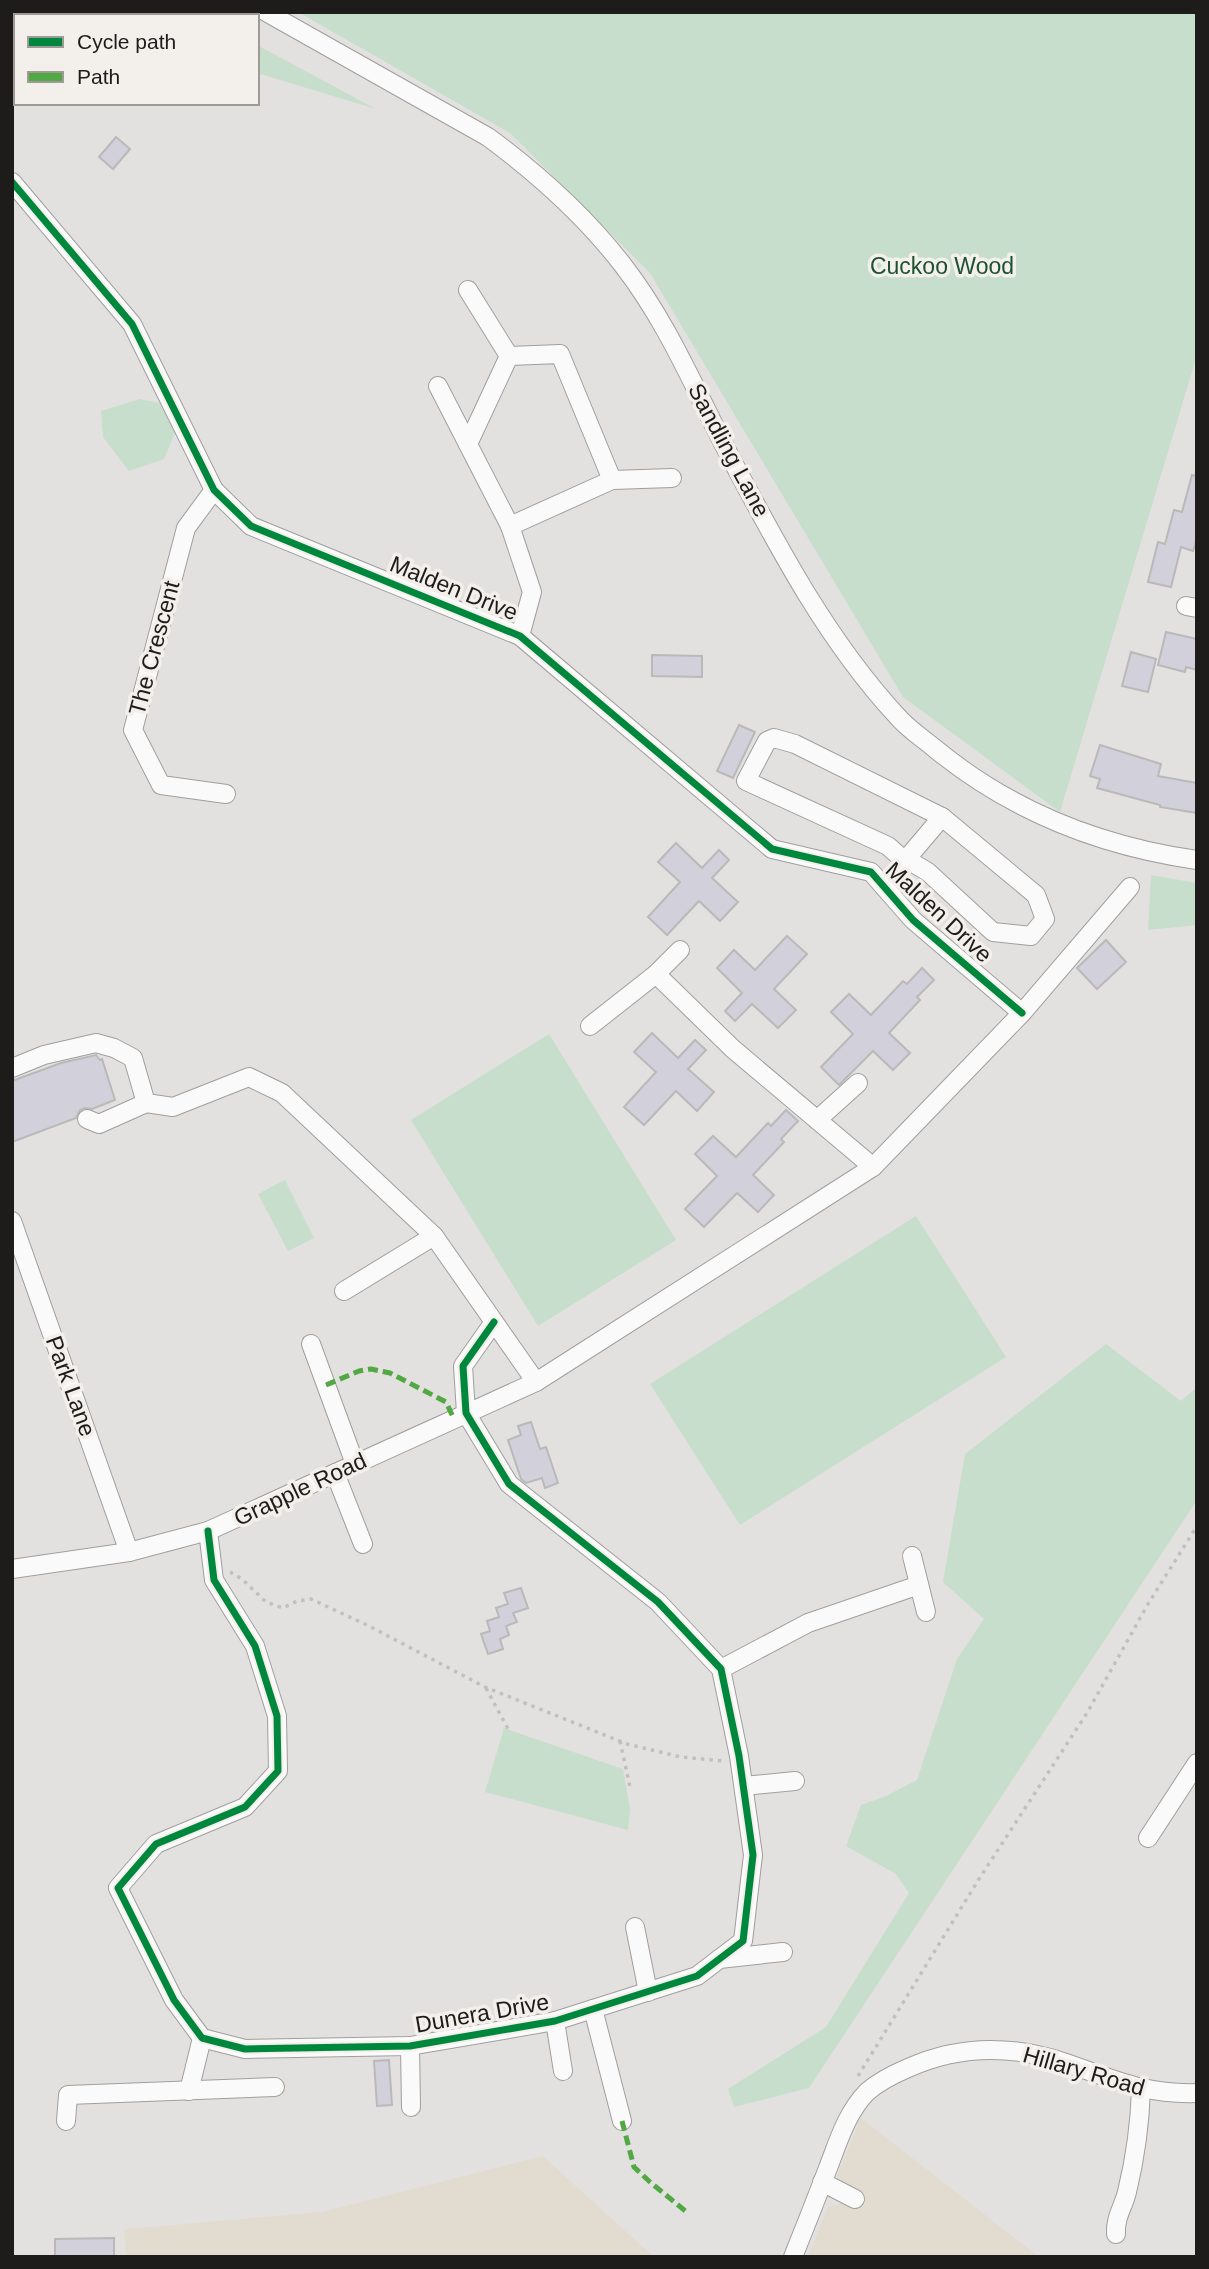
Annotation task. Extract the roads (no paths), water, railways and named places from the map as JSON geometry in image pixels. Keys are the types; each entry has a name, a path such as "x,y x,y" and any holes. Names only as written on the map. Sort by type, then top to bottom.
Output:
{"street":[{"name":"Sandling Lane","path":"266,12 488,137 521,162 588,222 624,266 654,311 809,597 848,657 899,718 975,779 1035,814 1096,837 1146,851 1197,860"},
{"name":"Malden Drive","path":"12,181 132,324 214,490 251,526 520,636 772,849 871,872 913,920 1022,1013"},
{"path":"468,290 509,356"},
{"path":"509,356 559,354 612,480"},
{"path":"468,444 509,356"},
{"path":"438,386 510,526 532,592 520,636"},
{"path":"510,526 612,480 672,478"},
{"name":"The Crescent","path":"214,490 186,528 132,730 161,785 226,794"},
{"path":"774,738 795,744 942,817 1036,895 1045,919 1031,936 993,932 928,872 914,863 903,863 888,846 746,781 767,741 774,738"},
{"path":"884,887 942,817"},
{"name":"Grapple Road","path":"12,1569 129,1552 208,1531 536,1382 873,1167 1022,1013 1130,887"},
{"path":"590,1026 656,974 680,950"},
{"path":"656,974 733,1049 873,1167"},
{"path":"12,1068 55,1052 96,1043 114,1048 133,1058 146,1103"},
{"path":"87,1119 99,1124 146,1103 173,1107 249,1077 282,1093 434,1236 536,1382"},
{"path":"817,1120 858,1083"},
{"name":"Park Lane","path":"12,1221 129,1552"},
{"path":"344,1291 434,1236"},
{"path":"494,1322 463,1366 466,1413 509,1484 658,1602 721,1669 808,1623 919,1586"},
{"path":"311,1344 355,1464"},
{"path":"335,1473 363,1544"},
{"path":"189,2091 202,2038 174,2000 118,1888 156,1844 245,1807 278,1771 276,1716 255,1646 215,1580 208,1531"},
{"path":"912,1556 926,1612"},
{"name":"Dunera Drive","path":"202,2038 245,2049 410,2046 555,2021 697,1976 743,1941 753,1855 744,1786 721,1669"},
{"path":"1148,1838 1197,1763"},
{"path":"744,1786 795,1781"},
{"path":"635,1927 648,1992"},
{"path":"719,1959 783,1952"},
{"path":"593,2009 622,2120"},
{"path":"555,2021 563,2071"},
{"path":"410,2046 411,2107"},
{"name":"Hillary Road","path":"793,2257 846,2121 867,2092 893,2074 921,2062 960,2051 990,2048 1021,2051 1141,2088 1172,2094 1197,2093"},
{"path":"66,2121 68,2095 275,2087"},
{"path":"1116,2234 1116,2216 1126,2194 1135,2146 1141,2088"},
{"path":"822,2182 855,2199"}],"park label":[{"name":"Cuckoo Wood","path":"942,266"}]}
